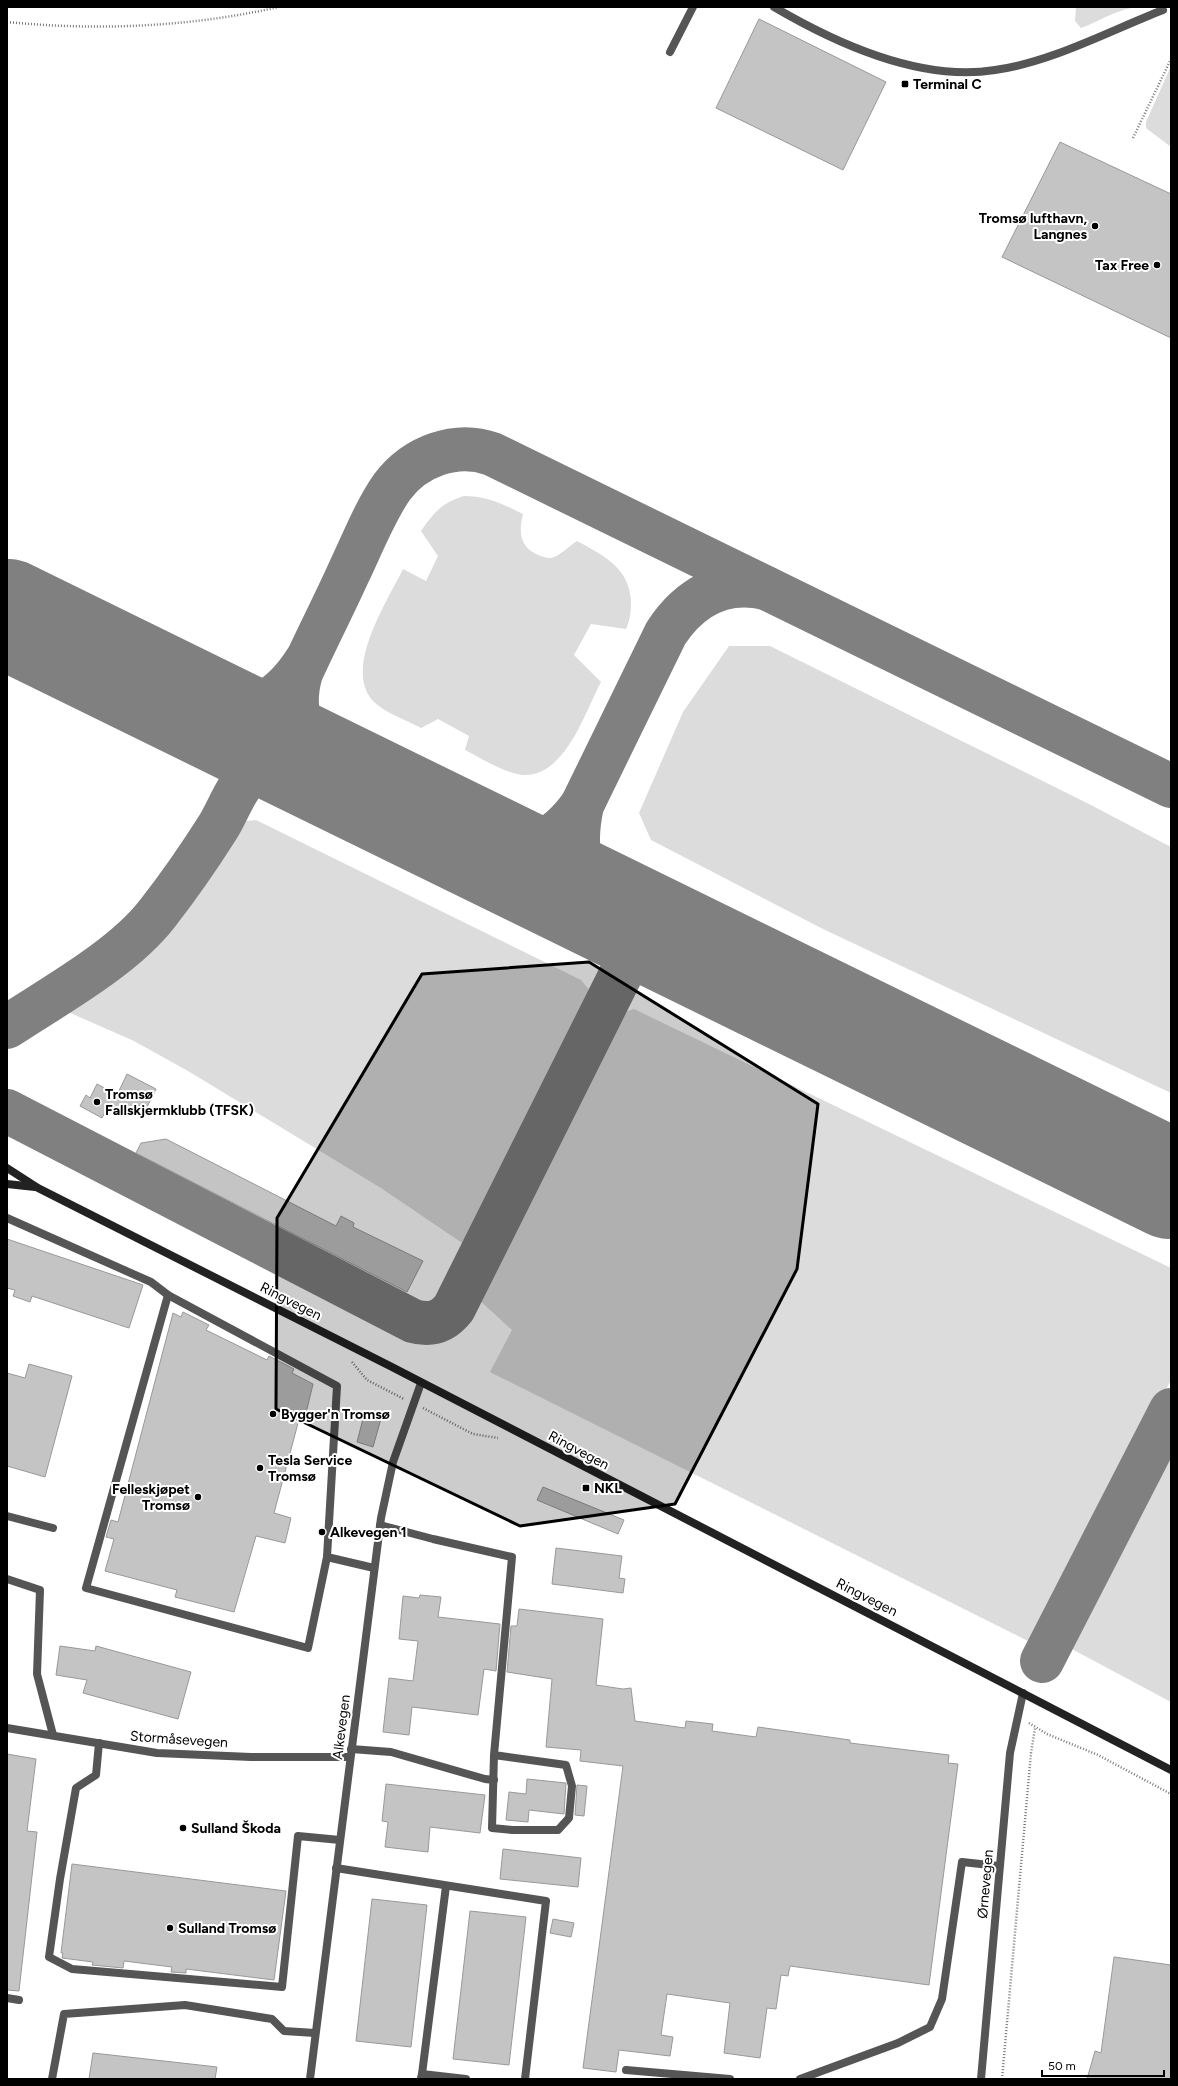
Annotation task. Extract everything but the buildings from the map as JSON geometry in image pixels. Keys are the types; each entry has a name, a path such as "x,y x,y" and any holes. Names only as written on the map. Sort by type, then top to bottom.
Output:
{"street":[{"path":"670,52 693,7"},
{"path":"774,7 799,22 851,47 909,65 952,72 994,70 1046,58 1163,10"},
{"name":"Ringvegen","path":"7,1168 38,1188 421,1383 1171,1770"},
{"name":"Ringvegen","path":"7,1184 38,1188"},
{"path":"7,1218 151,1282 168,1295 338,1386 327,1557 308,1648 86,1588 168,1295"},
{"name":"Alkevegen","path":"310,2079 380,1524 393,1462 421,1383"},
{"path":"7,1516 53,1528"},
{"path":"380,1524 433,1539 512,1557 494,1755 492,1828 512,1830 558,1830 569,1818 572,1786 566,1765 494,1755"},
{"path":"327,1557 374,1568"},
{"path":"7,1580 40,1590 37,1674 54,1735"},
{"name":"Ørnevegen","path":"981,2079 1010,1753 1023,1693"},
{"name":"Stormåsevegen","path":"7,1728 129,1749 186,1755 391,1752 485,1779 494,1780"},
{"path":"99,1743 96,1775 76,1788 60,1879 49,1957 72,1968 282,1987 298,1836 340,1840"},
{"path":"800,2079 898,2043 930,2027 942,1999 962,1862 999,1866"},
{"path":"336,1868 546,1901 525,2079"},
{"path":"446,1886 422,2076 466,2079"},
{"path":"7,1998 19,2000"},
{"path":"52,2079 64,2014 185,2005 272,2019 284,2031 315,2033"},
{"path":"626,2070 730,2079"}],"path":[{"path":"7,22 58,26 127,27 219,19 279,7"},
{"path":"1133,138 1171,59"},
{"path":"352,1362 367,1380 397,1396"},
{"path":"427,1410 473,1434 498,1438"},
{"path":"1018,1715 1035,1728 1092,1752 1171,1794"},
{"path":"1002,2079 1012,1950 1031,1753 1035,1728"}],"highlighted area":[{"path":"589,962 818,1104 797,1269 675,1504 520,1526 276,1409 277,1218 422,974"}],"shaded area":[{"path":"1076,7 1139,7 1117,12 1081,28 1075,21"},
{"path":"1171,66 1171,147 1146,128 1146,122"},
{"path":"464,496 488,499 523,514 521,532 523,542 530,550 543,557 554,557 577,541 605,557 613,564 626,580 629,590 631,609 626,629 591,624 574,655 601,682 572,741 562,755 550,766 537,773 522,775 515,774 493,765 465,750 469,736 438,719 421,728 390,713 378,705 373,701 365,687 363,671 365,653 379,617 403,569 426,581 438,556 421,531 439,509 450,501"},
{"path":"729,646 770,646 1089,804 1171,847 1171,1093 823,929 651,840 639,813 683,712"},
{"path":"256,820 581,980 591,992 591,1008 471,1249 381,1188 188,1071 134,1041 59,1008 116,971 147,946 183,906 234,828 245,821"},
{"path":"634,1009 1171,1268 1171,1380 1032,1643 490,1372 512,1330 477,1298 619,1014"},
{"path":"1171,1448 1171,1702 1070,1648"}],"taxiway":[{"path":"336,775 316,753 302,729 298,717 297,703 301,673 374,518 392,487 401,476 424,460 437,454 464,449 478,450 492,454 1171,786"},
{"path":"476,843 493,846 523,847 536,844 560,830 582,805 666,633 675,621 685,610 708,594 735,586 766,588"},
{"path":"188,703 207,708 225,710 256,706 269,700 282,690 306,661"},
{"path":"7,1027 107,961 143,930 157,914 189,871 218,827 238,790 248,776 267,762 274,760 295,760 311,763"},
{"path":"582,805 578,839 582,866 596,889 619,914"},
{"path":"7,1111 413,1321 425,1323 436,1322 445,1317 454,1308 625,966 639,953 646,949 660,945 687,947"},
{"path":"1042,1661 1171,1410"}],"runway":[{"path":"7,614 1171,1184"}],"place":[{"name":"Terminal C","path":"905,84"},
{"name":"Tromsø lufthavn, Langnes","path":"1095,226"},
{"name":"Tax Free","path":"1157,265"},
{"name":"Tromsø Fallskjermklubb (TFSK)","path":"97,1102"},
{"name":"Bygger'n Tromsø","path":"273,1414"},
{"name":"Tesla Service Tromsø","path":"260,1468"},
{"name":"NKL","path":"586,1488"},
{"name":"Felleskjøpet Tromsø","path":"198,1497"},
{"name":"Alkevegen 1","path":"322,1532"},
{"name":"Sulland Škoda","path":"183,1828"},
{"name":"Sulland Tromsø","path":"170,1928"}]}
